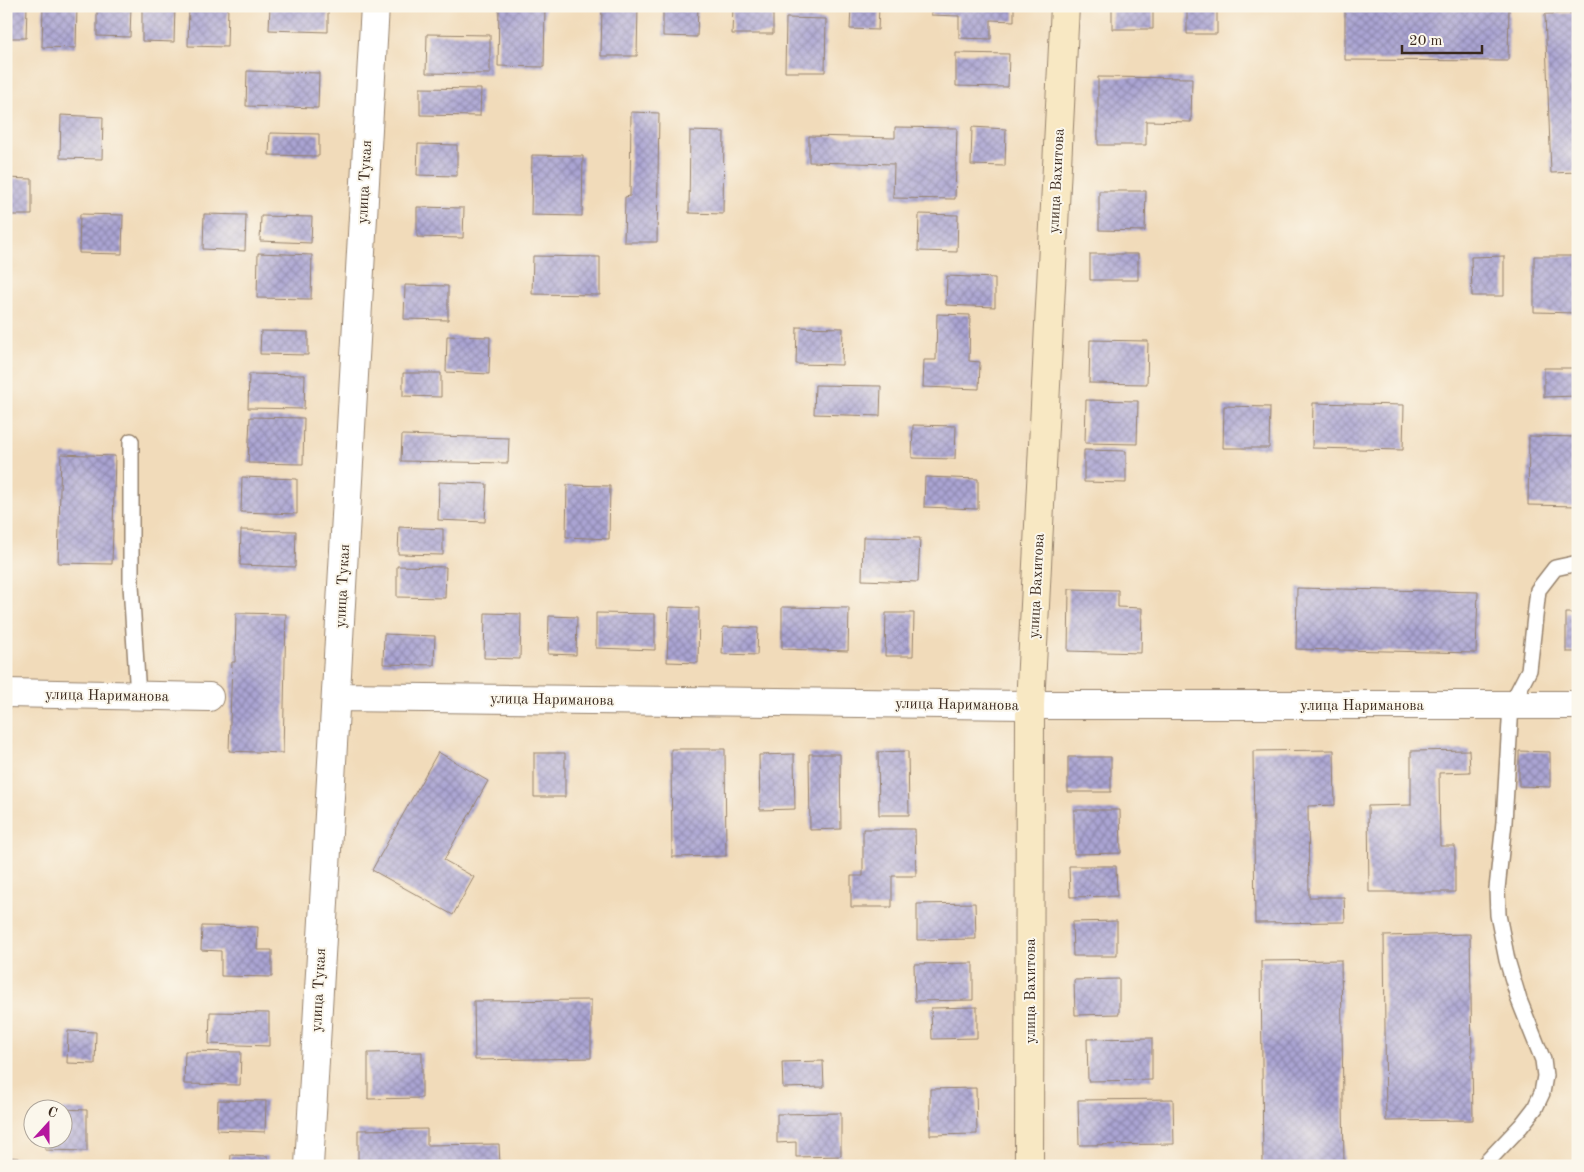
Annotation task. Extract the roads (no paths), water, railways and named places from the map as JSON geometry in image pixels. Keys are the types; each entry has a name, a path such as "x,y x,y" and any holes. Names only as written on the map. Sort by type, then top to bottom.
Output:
{"street":[{"name":"улица Тукая","path":"309,1166 375,6"},
{"name":"улица Вахитова","path":"1030,1166 1030,704 1065,6"},
{"name":"улица Нариманова","path":"6,693 209,698"},
{"name":"улица Нариманова","path":"336,696 1030,704 1578,705"}],"lane":[{"path":"131,441 131,585 138,696"},
{"path":"1483,1166 1521,1126 1534,1108 1542,1093 1545,1076 1543,1060 1519,1000 1507,960 1498,915 1497,889 1504,822 1512,705 1529,670 1538,590 1555,568 1578,563"}]}
